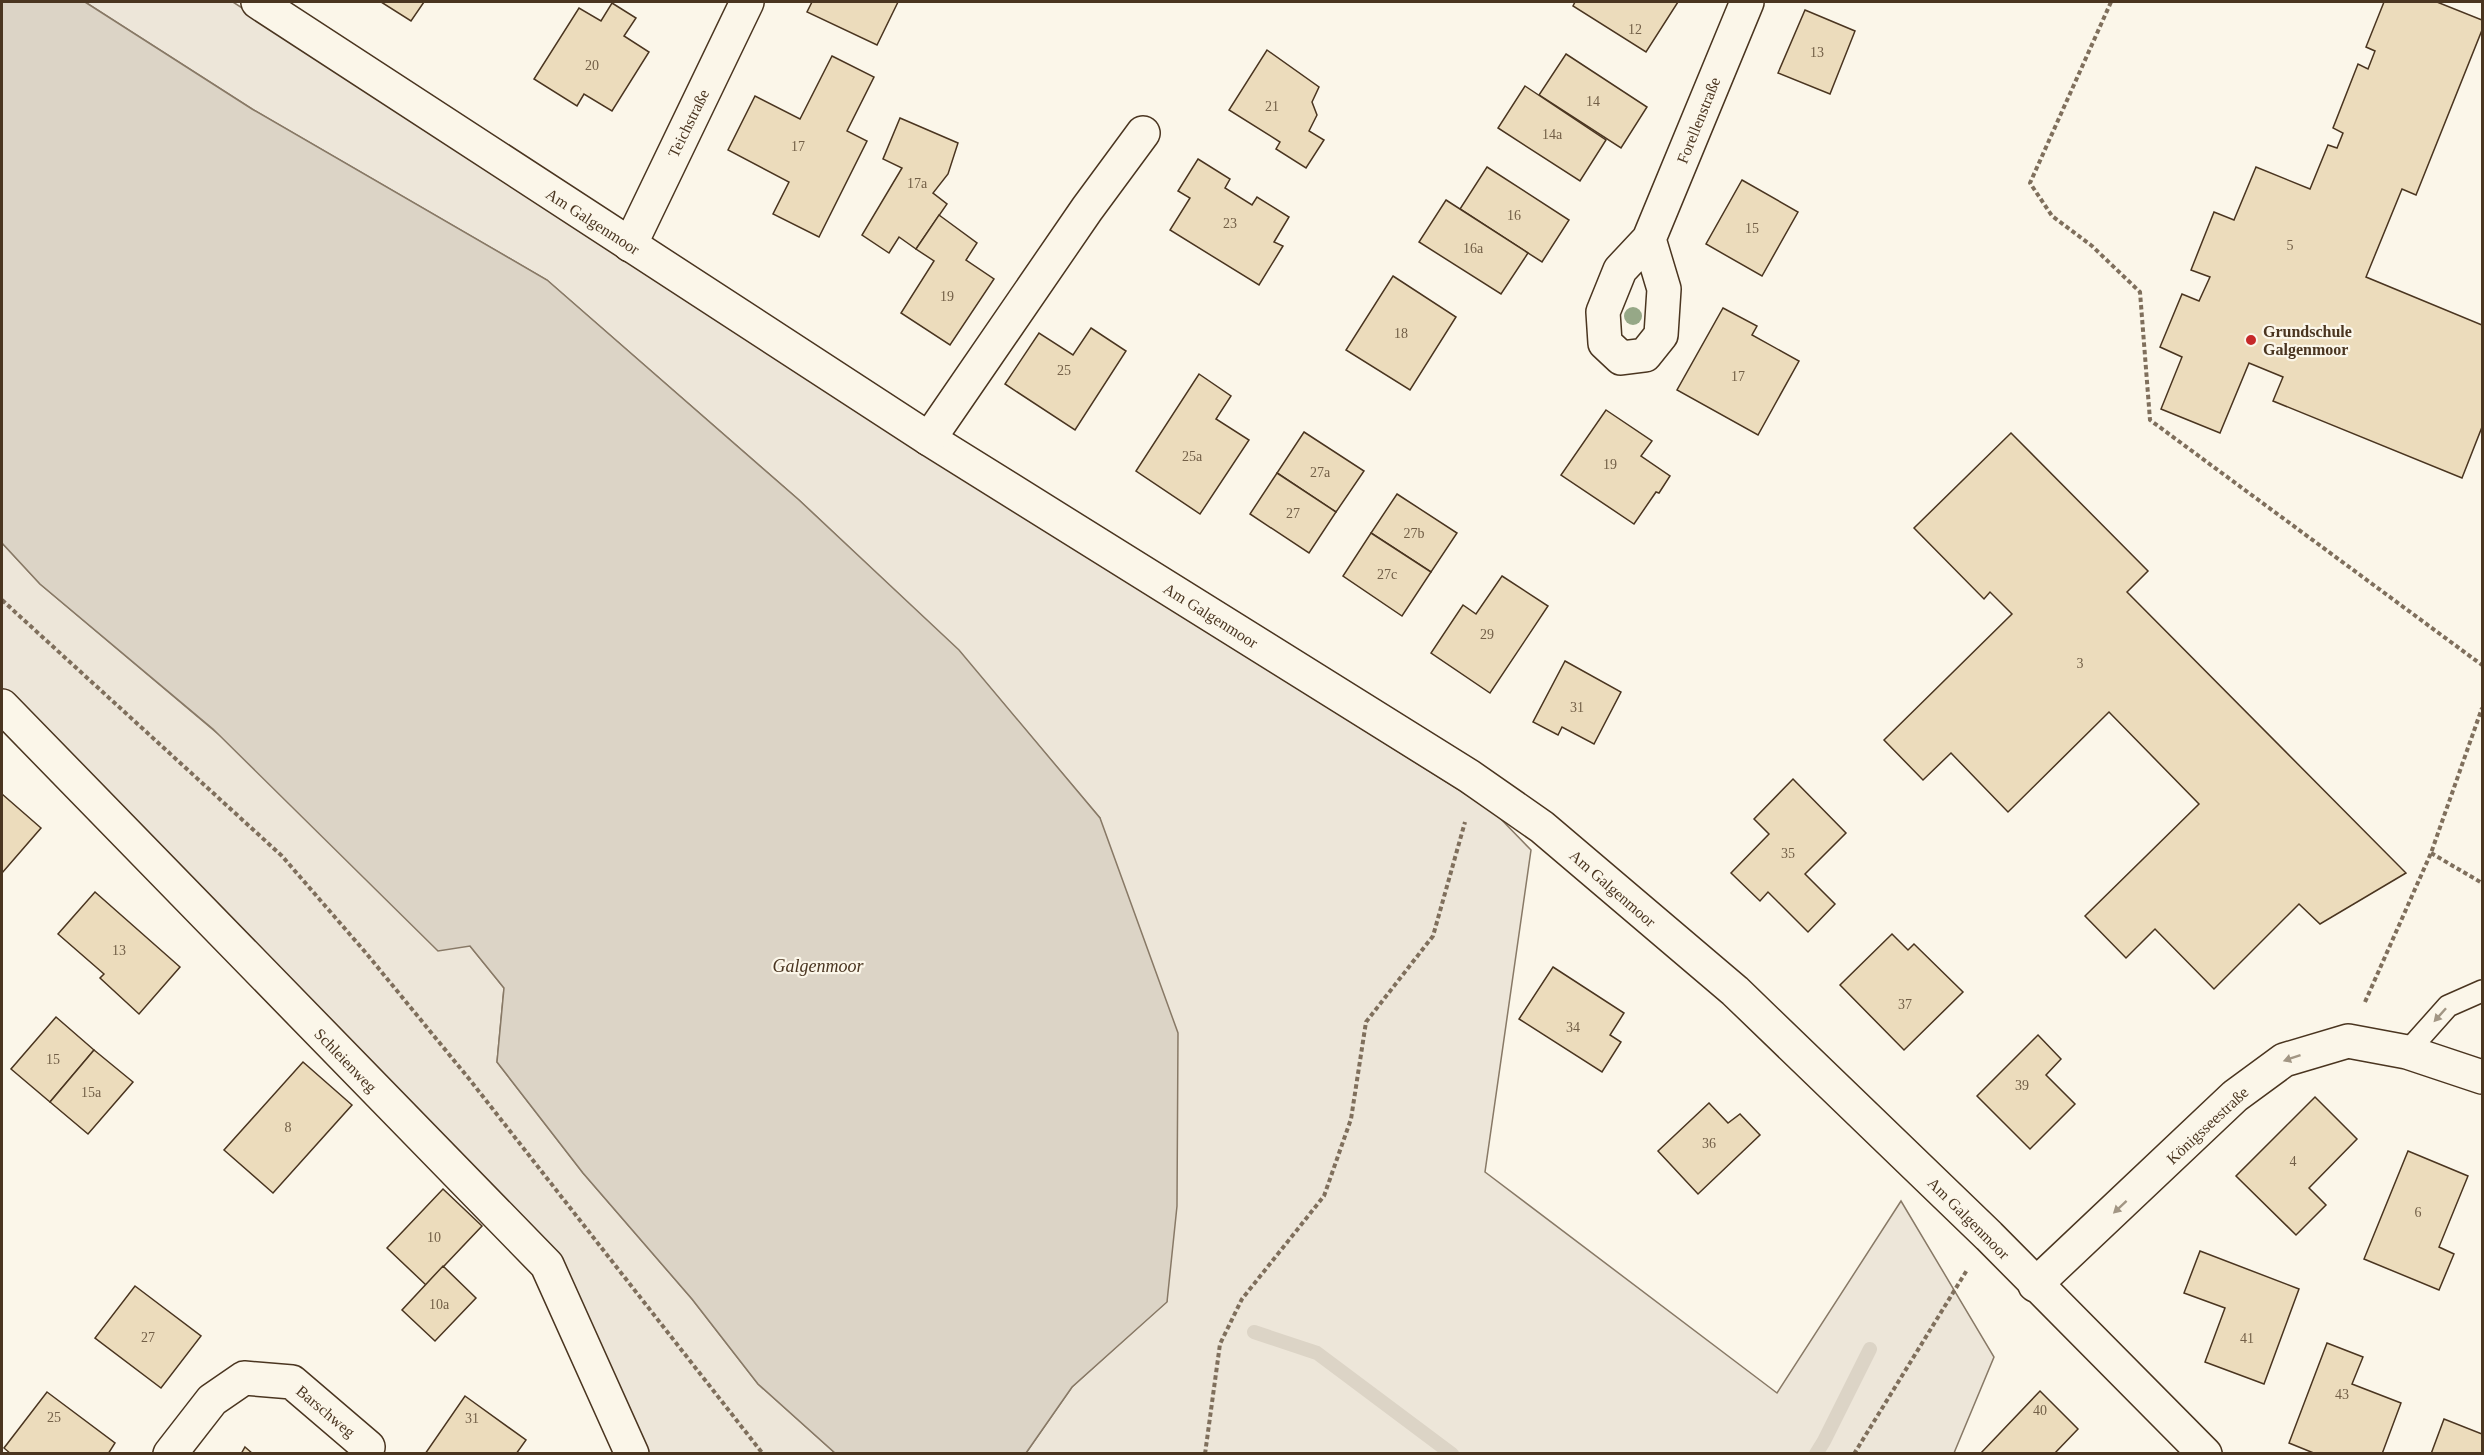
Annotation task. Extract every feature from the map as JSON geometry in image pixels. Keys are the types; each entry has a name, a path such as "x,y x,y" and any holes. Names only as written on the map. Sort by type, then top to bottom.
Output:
{"street":[{"name":"Am Galgenmoor","path":"258,2 929,439 1469,776 1542,827 1734,992 1989,1236 2205,1454"},
{"name":"Teichstraße","path":"630,245 747,2"},
{"name":"Forellenstraße","path":"1649,239 1747,2"},
{"path":"929,439 1087,209 1143,133"},
{"name":"Schleienweg","path":"2,706 547,1265 632,1454"},
{"name":"Königsseestraße","path":"2036,1285 2235,1096 2284,1060 2348,1041 2407,1052 2482,1077"},
{"name":"Barschweg","path":"170,1454 212,1400 244,1378 292,1382 368,1447"}],"lane":[{"path":"2407,1052 2448,1006 2482,991"}],"path":[{"path":"2111,2 2030,183 2052,216 2092,246 2140,292 2150,420 2482,665"},
{"path":"2,600 282,856 366,952 463,1071 763,1454"},
{"path":"2348,1041 2431,853 2482,708"},
{"path":"1205,1454 1220,1344 1242,1299 1324,1196 1351,1119 1366,1022 1433,936 1465,822 1469,776"},
{"path":"2431,853 2482,884"},
{"path":"1854,1454 1989,1236"}],"shaded area":[{"path":"85,2 233,2 919,450 1494,812 1531,850 1485,1172 1777,1393 1901,1201 1994,1357 1954,1453 1026,1453 1072,1387 1167,1301 1100,818 958,650 799,500 547,280 252,109"},
{"path":"2,543 40,584 470,946 504,988 497,1062 583,1173 692,1299 758,1384 835,1453 638,1453 554,1264 2,695"}],"water":[{"name":"Galgenmoor","path":"2,2 85,2 252,109 547,280 799,500 959,650 1100,818 1178,1033 1177,1206 1167,1302 1072,1387 1026,1453 835,1453 758,1384 692,1299 583,1173 497,1062 504,988 470,946 438,951 213,729 40,584 2,543"}],"building":[{"path":"381,2 424,2 411,21"},
{"path":"812,2 898,2 877,45 807,12"},
{"path":"1575,2 1678,2 1646,52 1573,6"},
{"path":"2384,2 2437,2 2482,20 2482,30 2416,195 2402,189 2366,277 2482,325 2482,427 2462,478 2273,401 2283,377 2249,363 2220,433 2161,409 2182,357 2160,347 2182,294 2199,301 2210,277 2191,270 2214,212 2234,220 2256,167 2310,189 2328,145 2337,148 2343,133 2333,128 2358,64 2368,69 2375,51 2366,47"},
{"path":"612,3 636,18 624,36 649,52 612,111 584,94 577,106 534,79 579,8 601,21"},
{"path":"1805,10 1855,31 1830,94 1778,73"},
{"path":"1267,50 1319,87 1312,102 1317,115 1309,131 1324,140 1306,168 1276,149 1280,142 1229,110"},
{"path":"1566,54 1647,107 1621,148 1539,95"},
{"path":"832,56 874,77 847,131 867,141 819,237 773,214 789,182 728,150 755,96 800,119"},
{"path":"1525,86 1606,140 1580,181 1498,128"},
{"path":"900,118 958,143 948,174 933,193 947,204 916,249 899,237 889,253 862,235 902,168 883,159"},
{"path":"1198,159 1230,179 1225,188 1252,205 1257,197 1289,217 1274,242 1283,246 1259,285 1170,230 1190,198 1178,191"},
{"path":"1487,167 1569,220 1542,262 1460,209"},
{"path":"1742,180 1798,212 1762,276 1706,244"},
{"path":"1446,200 1528,253 1501,294 1419,242"},
{"path":"939,215 977,243 966,260 994,279 950,345 901,313 934,261 916,249"},
{"path":"1393,276 1456,317 1410,390 1346,350"},
{"path":"1723,308 1757,326 1752,335 1799,361 1758,435 1677,390"},
{"path":"1091,328 1126,351 1075,430 1005,384 1039,333 1073,355"},
{"path":"1199,374 1231,396 1216,419 1249,440 1200,514 1136,471"},
{"path":"1606,410 1652,441 1641,456 1670,476 1634,524 1561,475"},
{"path":"1304,432 1364,471 1336,512 1277,473"},
{"path":"2011,433 2148,571 2127,592 2406,873 2320,924 2299,904 2214,989 2155,929 2126,958 2085,916 2199,804 2109,712 2008,812 1951,753 1923,780 1884,740 2012,614 1990,592 1984,599 1914,528"},
{"path":"1277,473 1336,512 1309,553 1250,514"},
{"path":"1397,494 1457,533 1431,572 1371,533"},
{"path":"1371,533 1431,572 1402,616 1343,576"},
{"path":"1502,576 1548,606 1490,693 1431,653 1463,605 1476,614"},
{"path":"1565,661 1621,692 1594,744 1562,727 1558,735 1533,722"},
{"path":"1793,779 1846,833 1805,874 1835,904 1808,932 1768,892 1760,901 1731,873 1769,834 1754,819"},
{"path":"2,794 41,828 2,873"},
{"path":"95,892 180,967 139,1014 100,978 104,974 58,934"},
{"path":"1892,934 1908,950 1914,944 1963,992 1904,1050 1840,985"},
{"path":"1553,967 1624,1013 1610,1035 1621,1042 1602,1072 1519,1019"},
{"path":"56,1017 94,1050 50,1102 11,1069"},
{"path":"2038,1035 2061,1059 2046,1075 2075,1104 2030,1149 1977,1096"},
{"path":"94,1050 133,1082 88,1134 50,1102"},
{"path":"303,1062 352,1105 273,1193 224,1150"},
{"path":"2315,1097 2357,1139 2309,1188 2326,1205 2296,1235 2236,1176"},
{"path":"1709,1103 1728,1123 1740,1114 1760,1135 1698,1194 1658,1151"},
{"path":"2408,1151 2468,1176 2439,1247 2454,1254 2439,1290 2364,1259"},
{"path":"443,1189 482,1226 426,1285 387,1248"},
{"path":"2200,1251 2299,1289 2264,1384 2205,1362 2225,1308 2184,1293"},
{"path":"443,1266 476,1298 435,1341 402,1310"},
{"path":"135,1286 201,1336 161,1388 95,1338"},
{"path":"2327,1343 2363,1357 2352,1384 2401,1403 2382,1454 2316,1454 2289,1443"},
{"path":"2040,1391 2078,1429 2054,1454 1980,1454"},
{"path":"47,1392 115,1443 108,1454 11,1454 4,1448"},
{"path":"465,1396 526,1440 516,1454 425,1454"},
{"path":"2444,1419 2482,1434 2482,1454 2431,1454"},
{"path":"245,1447 253,1454 241,1454"}],"waterway":[{"path":"1254,1332 1317,1353 1452,1454"},
{"path":"1816,1454 1870,1349"}],"place":[{"name":"Grundschule Galgenmoor","path":"2251,340"}]}
